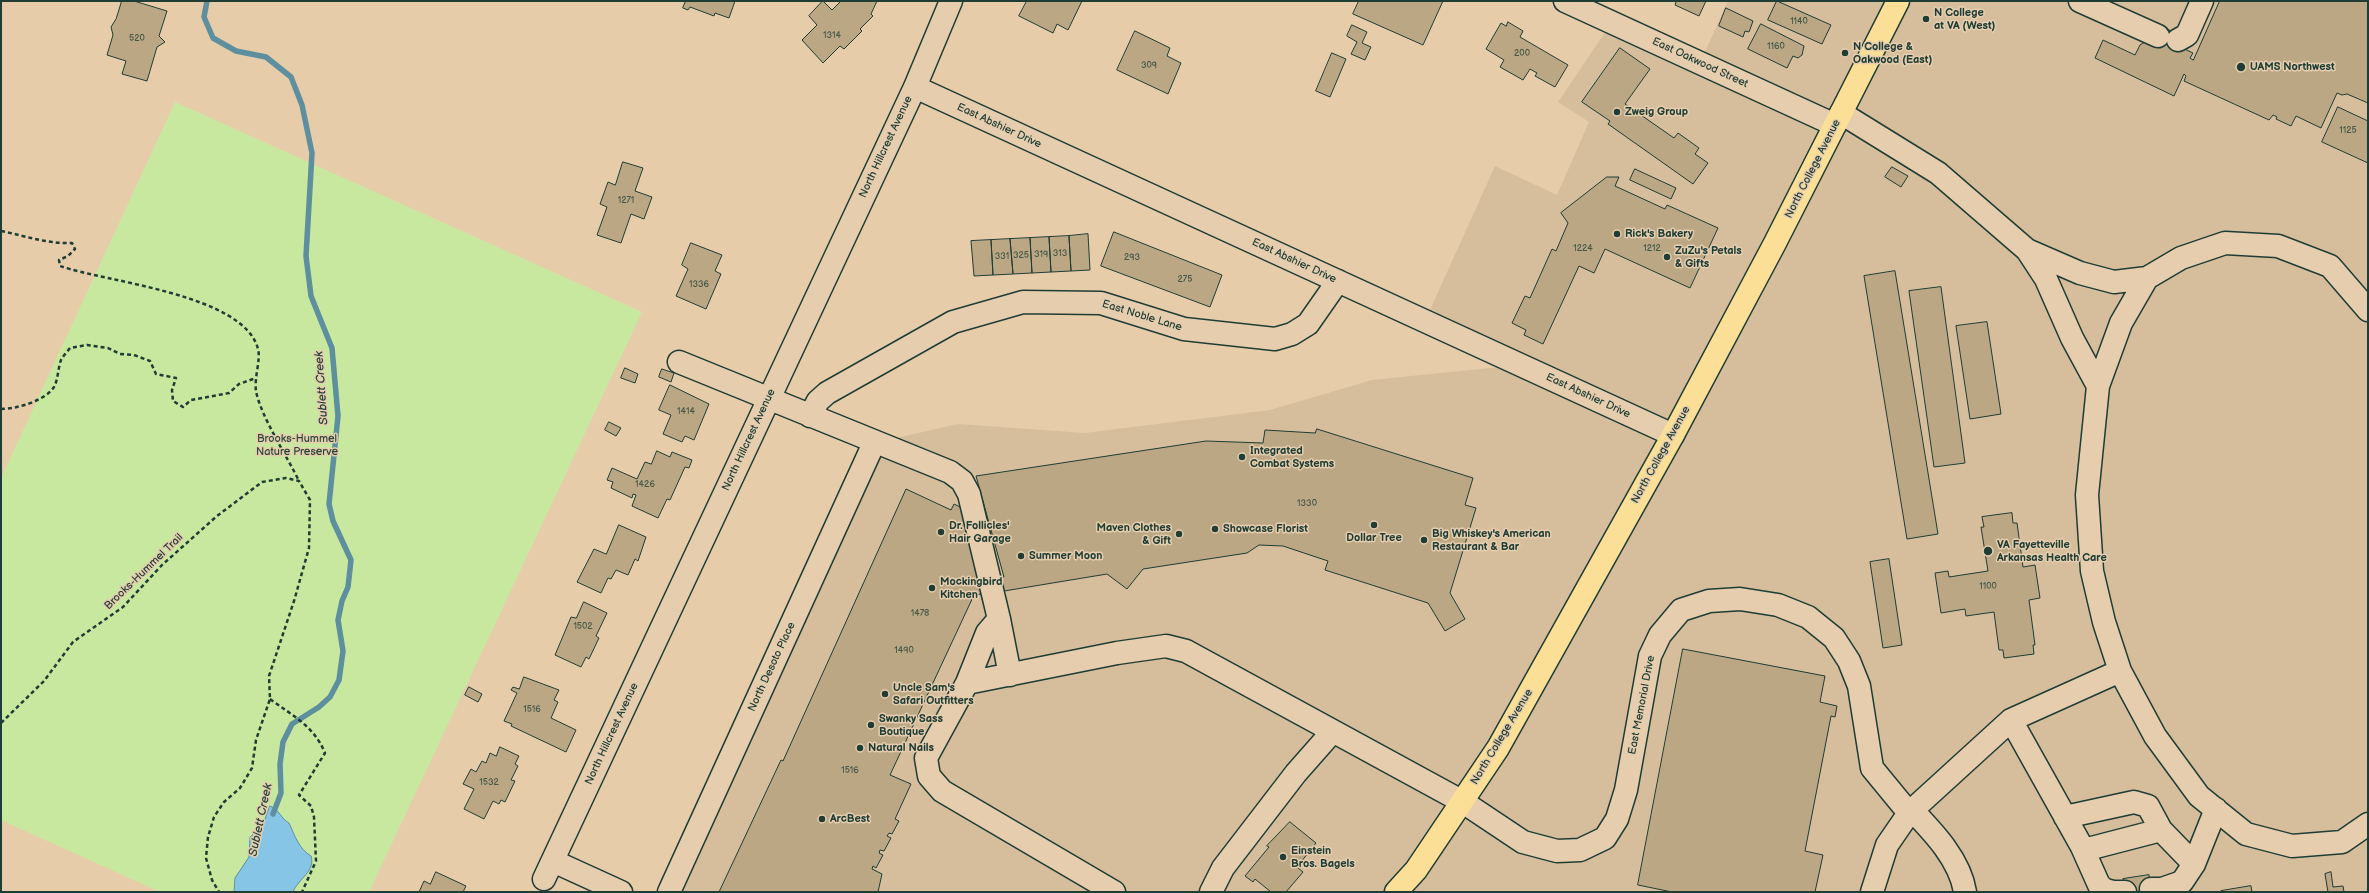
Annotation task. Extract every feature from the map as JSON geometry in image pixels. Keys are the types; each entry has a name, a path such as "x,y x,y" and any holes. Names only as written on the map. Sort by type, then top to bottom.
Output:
{"main road":[{"name":"North College Avenue","path":"1396,892 1416,870 1498,748 1673,435 1775,243 1898,1"}],"street":[{"name":"North Hillcrest Avenue","path":"621,892 549,870 768,398 915,87 951,1"},
{"path":"2080,1 2168,38 2187,35 2202,1"},
{"name":"East Oakwood Street","path":"1570,2 1838,119 1938,173 2027,250"},
{"name":"East Abshier Drive","path":"915,87 1673,435"},
{"path":"2027,250 2080,273 2114,282 2147,278 2181,258 2225,242 2278,246 2330,266 2368,310"},
{"path":"2027,250 2046,279 2072,338 2098,386"},
{"path":"2147,278 2121,322 2098,386 2087,495 2092,571 2104,622 2120,671 2155,736 2199,796 2246,834 2292,846 2342,842 2368,824"},
{"name":"East Noble Lane","path":"810,416 818,401 827,392 953,322 1023,302 1101,302 1184,329 1274,338 1292,334 1308,324 1338,282"},
{"path":"679,362 874,443 950,472 962,481 970,494 999,619 1010,675"},
{"name":"North Desoto Place","path":"669,892 874,443"},
{"name":"East Memorial Drive","path":"967,683 1117,653 1174,647 1186,651 1463,802 1523,842 1557,851 1580,850 1605,838 1617,819 1626,790 1650,656 1660,635 1681,610 1709,601 1740,599 1778,604 1808,617 1834,638 1849,661 1859,686 1872,768 1911,812 1940,840 1963,879 1965,892"},
{"path":"999,619 987,633 967,683 926,758 929,776 942,791 1114,892"},
{"path":"1872,892 1887,845 1911,812 2011,720 2120,671"},
{"path":"2011,720 2084,850 2099,884 2105,890 2125,892"},
{"path":"1211,892 1224,868 1296,773 1333,731"},
{"path":"2065,817 2134,802 2142,803 2148,806 2161,830 2194,864"},
{"path":"2151,889 2162,889 2182,882 2194,864 2216,810"},
{"path":"2084,850 2161,830"}],"path":[{"path":"1,231 57,244 72,243 75,249 68,256 59,260 60,266 188,297 222,312 245,328 258,349 256,391 262,408 310,500 309,548 294,601 269,676 270,699 256,740 252,768 240,788 224,802 214,818 208,837 206,858 212,880 219,892"},
{"path":"1,409 14,409 32,403 54,388 61,360 70,348 87,345 108,348 120,354 134,355 150,362 156,374 176,378 172,390 173,401 183,407 191,400 229,393 239,384 256,378"},
{"name":"Brooks-Hummel Trail","path":"1,723 44,681 73,642 123,607 162,565 212,520 262,482 286,478 299,481"},
{"path":"270,699 308,726 321,742 325,753 300,795 311,806 314,817 316,861 302,892"}],"shaded area":[{"path":"1728,1 2368,1 2368,892 669,892 874,443 958,424 1085,433 1270,410 1372,380 1519,365 1425,321 1495,166 1557,195 1589,122 1558,102 1612,22 1700,63"}],"green space":[{"name":"Brooks-Hummel Nature Preserve","path":"175,102 642,312 369,892 160,892 1,820 1,478"}],"water":[{"path":"270,806 289,823 300,846 311,856 312,861 309,871 295,887 293,892 234,892 235,878 249,857 250,837 262,827"}],"building":[{"path":"122,1 134,1 167,11 159,36 165,42 157,47 147,81 122,74 126,61 107,55 113,35 111,27 116,19"},
{"path":"686,1 735,1 729,18 715,13 714,16 690,7 688,10 683,8"},
{"path":"823,1 832,10 841,1 877,1 871,14 873,16 860,29 862,31 844,49 840,46 823,63 802,40 817,25 809,16"},
{"path":"1027,1 1082,1 1068,30 1057,24 1053,33 1019,16"},
{"path":"1359,1 1443,1 1423,45 1353,14"},
{"path":"1675,1 1706,1 1699,16 1675,5"},
{"path":"1777,1 1831,25 1822,44 1768,20"},
{"name":"UAMS Northwest","path":"2220,1 2368,1 2368,103 2347,94 2342,95 2337,93 2321,128 2296,116 2291,126 2276,119 2277,117 2273,115 2269,120 2184,81 2186,76 2184,74 2174,96 2095,58 2103,40 2135,55 2140,45 2165,29 2173,31 2176,45 2193,53 2190,58 2193,60"},
{"path":"1726,8 1753,21 1749,32 1745,31 1743,37 1719,26"},
{"path":"1508,22 1523,31 1520,37 1568,65 1555,87 1535,76 1537,73 1530,69 1523,80 1500,67 1504,60 1486,49 1501,23 1506,26"},
{"path":"1761,24 1804,46 1802,55 1798,58 1793,56 1787,68 1748,49"},
{"path":"1352,25 1367,32 1362,43 1371,47 1365,60 1351,54 1357,42 1347,36"},
{"path":"1135,31 1170,48 1167,56 1181,63 1168,94 1117,70"},
{"name":"Zweig Group","path":"1620,48 1650,69 1625,104 1674,138 1678,133 1699,148 1695,154 1708,163 1693,184 1608,124 1610,121 1582,102"},
{"path":"1332,53 1346,59 1330,97 1316,91"},
{"path":"2338,107 2368,121 2368,163 2322,142"},
{"path":"623,162 643,168 635,191 652,197 644,219 631,214 621,243 597,235 607,207 600,204 608,182 615,185"},
{"path":"1892,167 1908,176 1901,187 1885,177"},
{"path":"1635,169 1676,188 1671,199 1630,180"},
{"path":"1607,177 1619,177 1615,186 1665,209 1667,205 1718,228 1690,288 1605,249 1594,273 1579,266 1543,344 1524,335 1526,330 1512,323 1525,296 1530,298 1552,249 1556,251 1568,223 1561,213"},
{"path":"1114,232 1222,275 1210,307 1101,266"},
{"path":"1088,234 1090,270 1071,271 1069,236"},
{"path":"1069,236 1071,271 1051,272 1049,237"},
{"path":"1049,237 1051,272 1032,273 1030,238"},
{"path":"1030,238 1032,273 1013,274 1010,239"},
{"path":"1010,239 1013,274 993,275 991,240"},
{"path":"991,240 993,275 974,276 971,241"},
{"path":"691,243 722,255 715,271 721,274 706,309 676,296 688,269 682,265"},
{"path":"1895,271 1938,534 1907,539 1864,276"},
{"path":"1941,287 1965,463 1934,467 1909,291"},
{"path":"1987,322 2001,414 1970,419 1956,326"},
{"path":"625,368 638,374 635,383 621,378"},
{"path":"662,369 674,373 671,382 659,377"},
{"path":"670,385 709,404 694,440 685,436 682,442 663,434 671,415 659,410"},
{"path":"609,422 621,428 616,436 605,430"},
{"path":"1317,429 1473,478 1465,505 1476,508 1450,593 1465,619 1445,631 1428,603 1325,570 1328,561 1283,546 1259,545 1247,553 1143,569 1127,589 1107,574 998,592 1000,600 983,603 981,594 974,595 890,775 911,784 895,819 899,821 892,834 889,833 887,836 891,838 884,851 880,850 879,853 883,855 876,868 873,866 872,869 882,874 878,892 719,892 781,760 783,761 906,489 951,510 954,504 962,508 982,580 1004,577 976,476 1206,441 1263,443 1265,430 1315,433"},
{"path":"657,451 670,457 672,452 692,460 689,468 685,467 670,500 667,499 658,518 632,506 636,495 633,494 632,498 611,488 613,482 607,480 612,468 637,479 645,462 651,464"},
{"path":"2012,513 2013,523 2017,523 2023,567 2035,565 2040,598 2029,600 2035,645 2033,645 2034,654 2004,658 2003,650 1999,650 1994,612 1966,616 1965,609 1941,613 1935,573 1948,571 1949,577 1988,571 1981,527 1984,527 1982,517"},
{"path":"619,525 646,537 638,561 635,559 628,575 616,570 611,579 608,578 601,593 577,582 594,549 606,554"},
{"path":"1889,559 1902,645 1883,648 1870,562"},
{"path":"584,602 607,613 596,636 599,638 589,659 586,657 581,667 555,655 571,617 576,618"},
{"path":"1683,649 1825,676 1820,702 1837,706 1835,717 1831,716 1805,851 1823,855 1815,892 1672,892 1638,885"},
{"path":"524,677 559,690 554,700 558,702 551,718 576,730 566,752 511,726 512,724 504,721 517,693 511,690 513,687 519,689"},
{"path":"469,687 482,694 478,702 465,695"},
{"path":"500,747 519,756 515,764 518,766 511,780 515,781 505,802 501,800 499,804 493,801 484,819 464,809 474,789 463,784 471,769 476,772 482,761 486,763 490,753 496,756"},
{"name":"Einstein Bros. Bagels","path":"1290,822 1316,843 1297,867 1303,872 1286,892 1271,892 1255,879 1253,882 1245,876 1269,847 1267,846"},
{"path":"436,872 466,886 463,892 419,892 424,881 430,884"},
{"path":"2331,872 2333,887 2343,886 2344,892 2328,892 2325,874"},
{"path":"2149,875 2151,892 2125,892 2123,879"},
{"path":"2251,886 2252,892 2221,892 2221,891"}],"waterway":[{"name":"Sublett Creek","path":"207,1 204,17 213,38 236,51 266,57 291,77 302,105 312,153 306,256 311,296 332,348 338,416 329,504 333,521 351,560 348,587 342,601 338,620 343,651 339,680 330,697 319,707 292,724 283,742 280,764 281,793 273,814"}],"place":[{"name":"N College at VA (West)","path":"1926,19"},
{"name":"N College & Oakwood (East)","path":"1845,53"},
{"name":"UAMS Northwest","path":"2241,67"},
{"name":"Zweig Group","path":"1617,112"},
{"name":"Rick's Bakery","path":"1617,234"},
{"name":"ZuZu's Petals & Gifts","path":"1667,257"},
{"name":"Integrated Combat Systems","path":"1242,457"},
{"name":"Dollar Tree","path":"1374,525"},
{"name":"Showcase Florist","path":"1215,529"},
{"name":"Dr. Follicles' Hair Garage","path":"941,532"},
{"name":"Maven Clothes & Gift","path":"1179,534"},
{"name":"Big Whiskey's American Restaurant & Bar","path":"1424,540"},
{"name":"VA Fayetteville Arkansas Health Care","path":"1988,551"},
{"name":"Summer Moon","path":"1021,556"},
{"name":"Mockingbird Kitchen","path":"932,588"},
{"name":"Uncle Sam's Safari Outfitters","path":"885,694"},
{"name":"Swanky Sass Boutique","path":"871,725"},
{"name":"Natural Nails","path":"860,748"},
{"name":"ArcBest","path":"822,819"},
{"name":"Einstein Bros. Bagels","path":"1283,857"}]}
